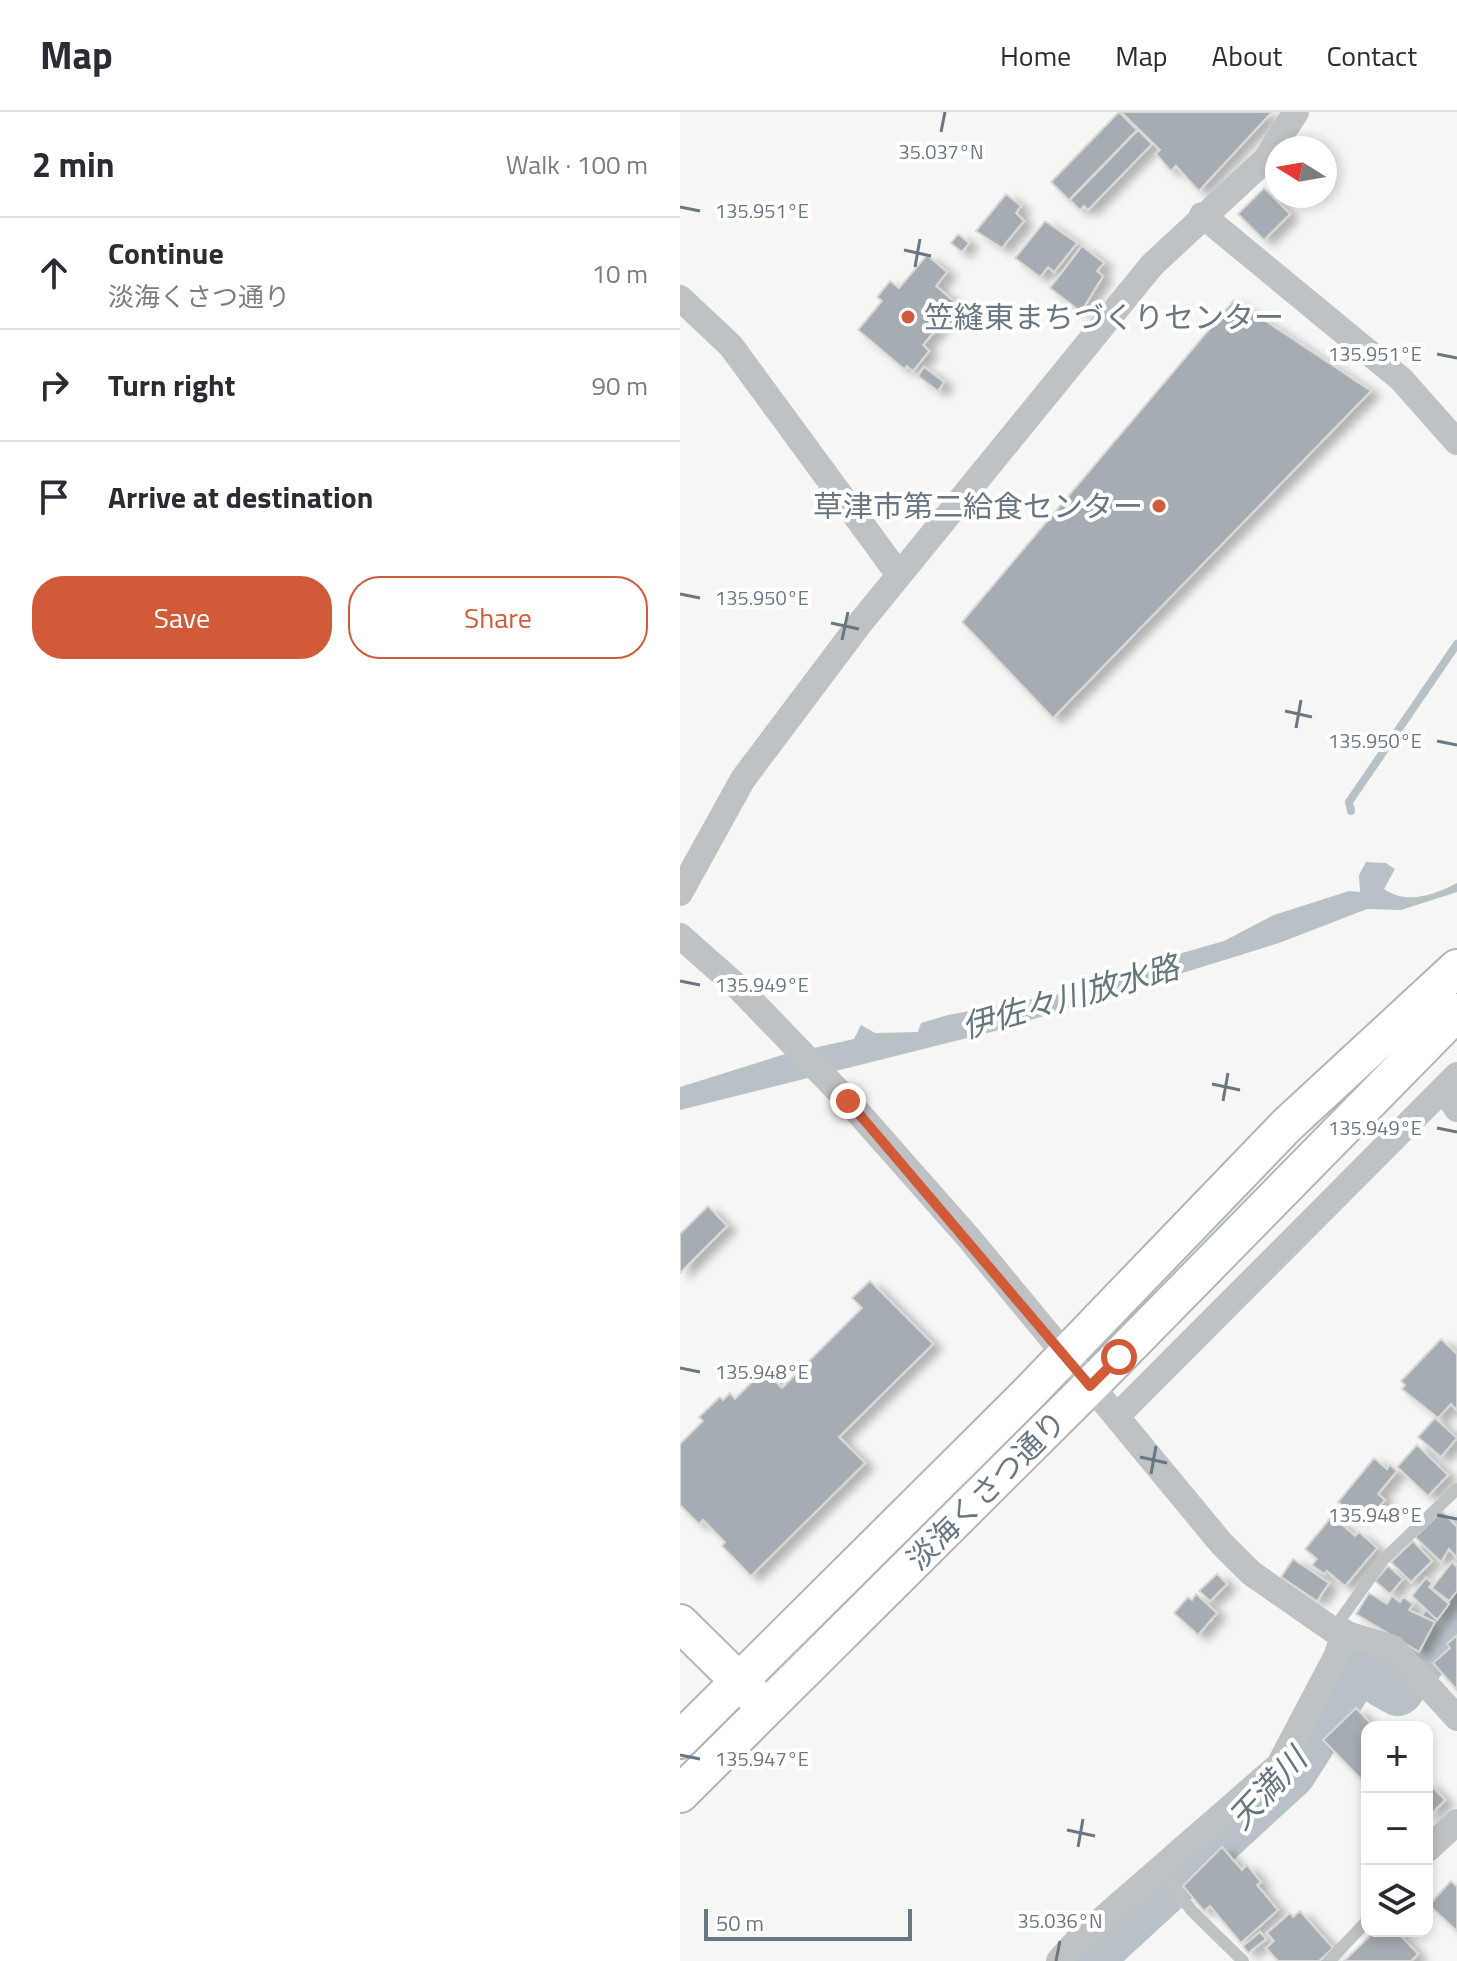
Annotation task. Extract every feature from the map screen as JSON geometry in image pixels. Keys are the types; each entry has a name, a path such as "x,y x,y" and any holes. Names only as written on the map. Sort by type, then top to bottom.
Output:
{"street":[{"path":"680,893 743,779 788,714 1152,265 1202,215 1266,159 1296,112"},
{"path":"1202,215 1401,379 1457,442"},
{"path":"680,298 731,346 899,575"},
{"path":"680,936 766,1015 848,1101 968,1237 1231,1553 1251,1573 1339,1631 1393,1648 1457,1718"},
{"name":"淡海くさつ通り","path":"680,1740 1064,1356 1287,1125 1457,968"},
{"name":"淡海くさつ通り","path":"680,1794 1090,1386 1457,1012"},
{"path":"1117,1416 1452,1091"},
{"path":"680,1623 767,1708"},
{"path":"1059,1961 1076,1942 1279,1765 1337,1655 1339,1631"},
{"path":"1433,1844 1457,1822"}],"lane":[{"path":"1339,1631 1383,1560 1457,1489"},
{"path":"1159,1870 1192,1911 1243,1961"},
{"path":"1329,1961 1361,1927"}],"water":[{"name":"伊佐々川放水路","path":"1366,862 1386,863 1395,869 1384,889 1393,894 1420,896 1457,883 1457,892 1401,910 1367,909 1279,943 995,1031 680,1110 680,1087 782,1055 854,1039 861,1025 875,1033 918,1032 921,1023 948,1015 1091,988 1116,972 1224,941 1274,915 1349,891 1360,892 1359,875"}],"building":[{"path":"1119,112 1137,130 1069,200 1051,182"},
{"path":"1121,112 1272,112 1199,191 1176,166 1171,171 1156,154 1160,150"},
{"path":"1138,130 1152,144 1088,210 1084,206 1080,210 1070,200"},
{"path":"1264,188 1265,208 1284,208 1290,214 1264,240 1238,214"},
{"path":"1006,194 1021,206 1016,213 1024,221 1002,248 976,231"},
{"path":"1045,221 1077,243 1054,272 1048,267 1040,277 1015,258"},
{"path":"958,234 969,243 962,252 951,243"},
{"path":"1082,246 1104,263 1097,271 1103,276 1081,312 1050,288"},
{"name":"笠縫東まちづくりセンター","path":"927,255 947,272 936,286 957,304 923,345 929,351 913,371 907,366 904,369 858,330 882,301 877,297 890,281 899,288"},
{"name":"草津市第二給食センター","path":"1234,300 1371,391 1053,718 962,622"},
{"path":"924,367 944,382 938,391 918,376"},
{"path":"708,1206 727,1226 680,1273 680,1234"},
{"path":"870,1281 933,1344 839,1437 865,1463 751,1576 722,1546 725,1542 703,1520 699,1524 680,1505 680,1444 703,1421 699,1417 720,1397 723,1400 730,1393 735,1399 764,1370 782,1388 862,1308 852,1298"},
{"path":"1441,1339 1457,1354 1457,1410 1451,1404 1438,1418 1402,1389 1405,1385 1401,1381"},
{"path":"1435,1418 1457,1438 1441,1457 1418,1437"},
{"path":"1417,1445 1448,1475 1428,1496 1397,1467"},
{"path":"1374,1458 1387,1469 1390,1465 1397,1471 1378,1494 1385,1500 1374,1512 1368,1507 1358,1519 1338,1502"},
{"path":"1442,1511 1457,1527 1457,1558 1449,1549 1441,1562 1415,1537"},
{"path":"1332,1516 1355,1536 1359,1532 1377,1548 1345,1586 1327,1571 1324,1574 1312,1565 1317,1559 1305,1549"},
{"path":"1413,1541 1432,1561 1411,1582 1391,1562"},
{"path":"1293,1559 1329,1583 1317,1601 1281,1577"},
{"path":"1452,1562 1457,1567 1457,1591 1449,1601 1432,1588"},
{"path":"1388,1566 1403,1579 1390,1594 1375,1581"},
{"path":"1217,1574 1227,1584 1210,1601 1199,1591"},
{"path":"1426,1578 1432,1583 1429,1587 1449,1604 1437,1620 1412,1596"},
{"path":"1369,1593 1387,1604 1392,1596 1400,1602 1403,1597 1413,1604 1409,1610 1435,1622 1419,1652 1356,1614"},
{"path":"1196,1594 1217,1613 1198,1635 1174,1613 1188,1597 1192,1600"},
{"path":"1457,1635 1457,1690 1433,1663 1450,1648 1447,1644"},
{"path":"1356,1708 1368,1721 1361,1721 1361,1779 1323,1740"},
{"path":"1433,1787 1445,1800 1433,1812"},
{"path":"1222,1847 1242,1870 1247,1865 1261,1882 1257,1885 1278,1910 1241,1943 1210,1906 1204,1911 1183,1886"},
{"path":"1451,1881 1457,1887 1457,1931 1433,1909 1433,1901"},
{"path":"1300,1911 1333,1948 1319,1961 1278,1961 1266,1948 1274,1941 1267,1933 1290,1913 1293,1917"},
{"path":"1260,1932 1266,1939 1248,1953 1243,1946"},
{"path":"1369,1937 1402,1937 1418,1954 1411,1961 1344,1961"}],"waterway":[{"path":"1351,811 1349,802 1457,644"},
{"name":"天満川","path":"1087,1961 1291,1773 1358,1668 1398,1691 1457,1612"}],"place":[{"name":"笠縫東まちづくりセンター","path":"908,317"},
{"name":"草津市第二給食センター","path":"1159,506"}],"route":[{"path":"848,1101 968,1237 1090,1386 1119,1357"}]}
